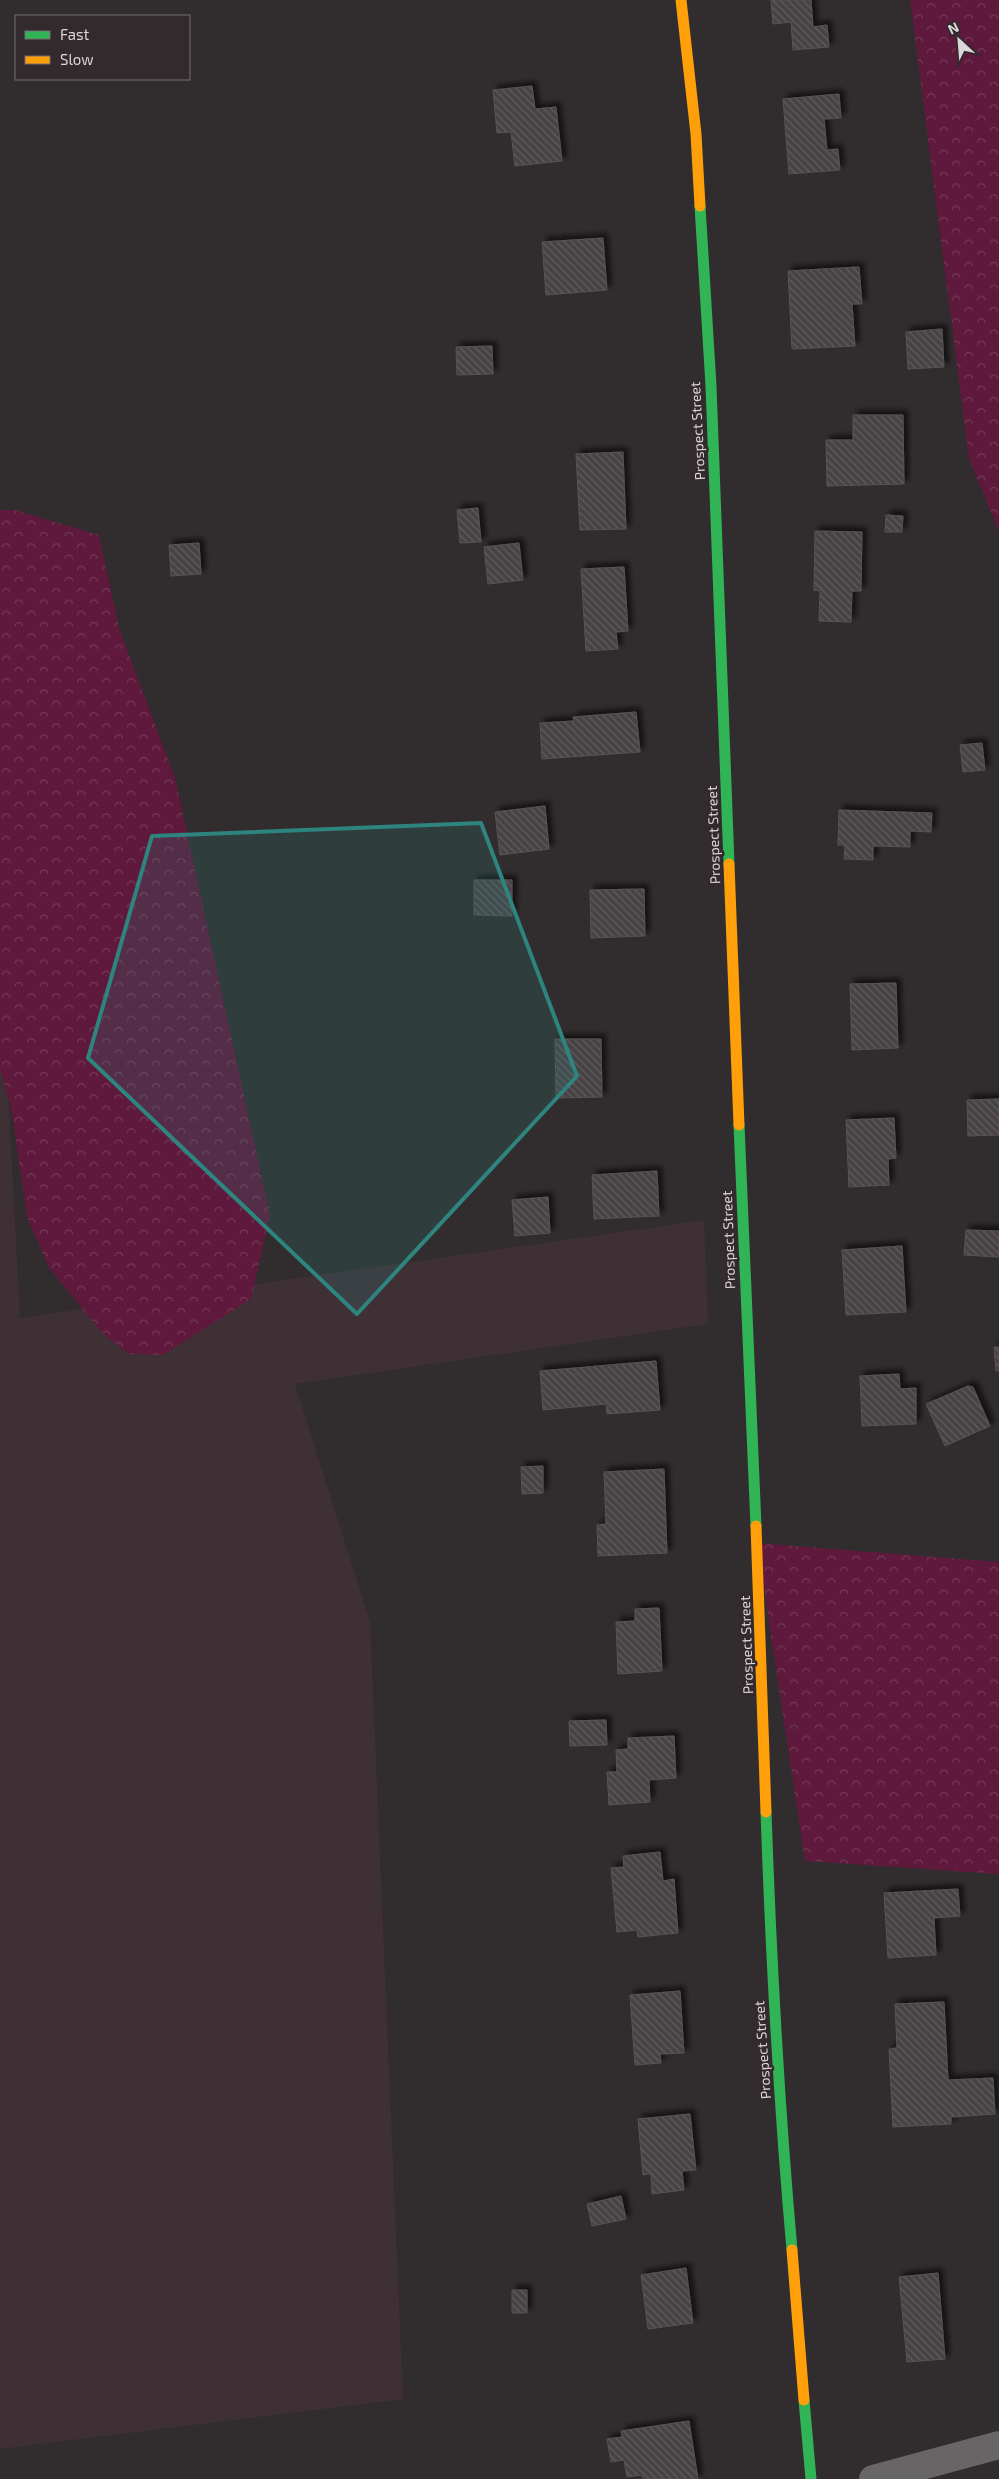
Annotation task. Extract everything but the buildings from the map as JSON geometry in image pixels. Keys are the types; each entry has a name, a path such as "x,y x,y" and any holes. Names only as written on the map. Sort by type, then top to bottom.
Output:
{"street":[{"name":"Prospect Street","path":"681,0 696,134 711,386 748,1372 758,1567 770,1939 780,2098 811,2479"},
{"path":"873,2479 999,2445"}],"highlighted area":[{"path":"481,823 577,1076 357,1314 88,1058 152,836"}],"shaded area":[{"path":"0,937 20,1318 704,1220 708,1324 295,1384 370,1622 403,2399 0,2449"}],"green space":[{"path":"910,0 999,0 999,532 969,459"},
{"path":"0,510 15,510 99,535 119,628 175,778 270,1215 251,1299 163,1355 129,1354 104,1335 49,1268 27,1217 11,1107 0,1069"},
{"path":"757,1543 999,1562 999,1874 805,1861"}],"traffic: fast":[{"path":"700,206 711,386 729,864"},
{"path":"739,1125 756,1526"},
{"path":"766,1812 776,2031 792,2250"},
{"path":"804,2400 811,2479"}],"traffic: slow":[{"path":"681,0 696,134 700,206"},
{"path":"729,864 739,1125"},
{"path":"756,1526 766,1812"},
{"path":"792,2250 804,2400"}]}
